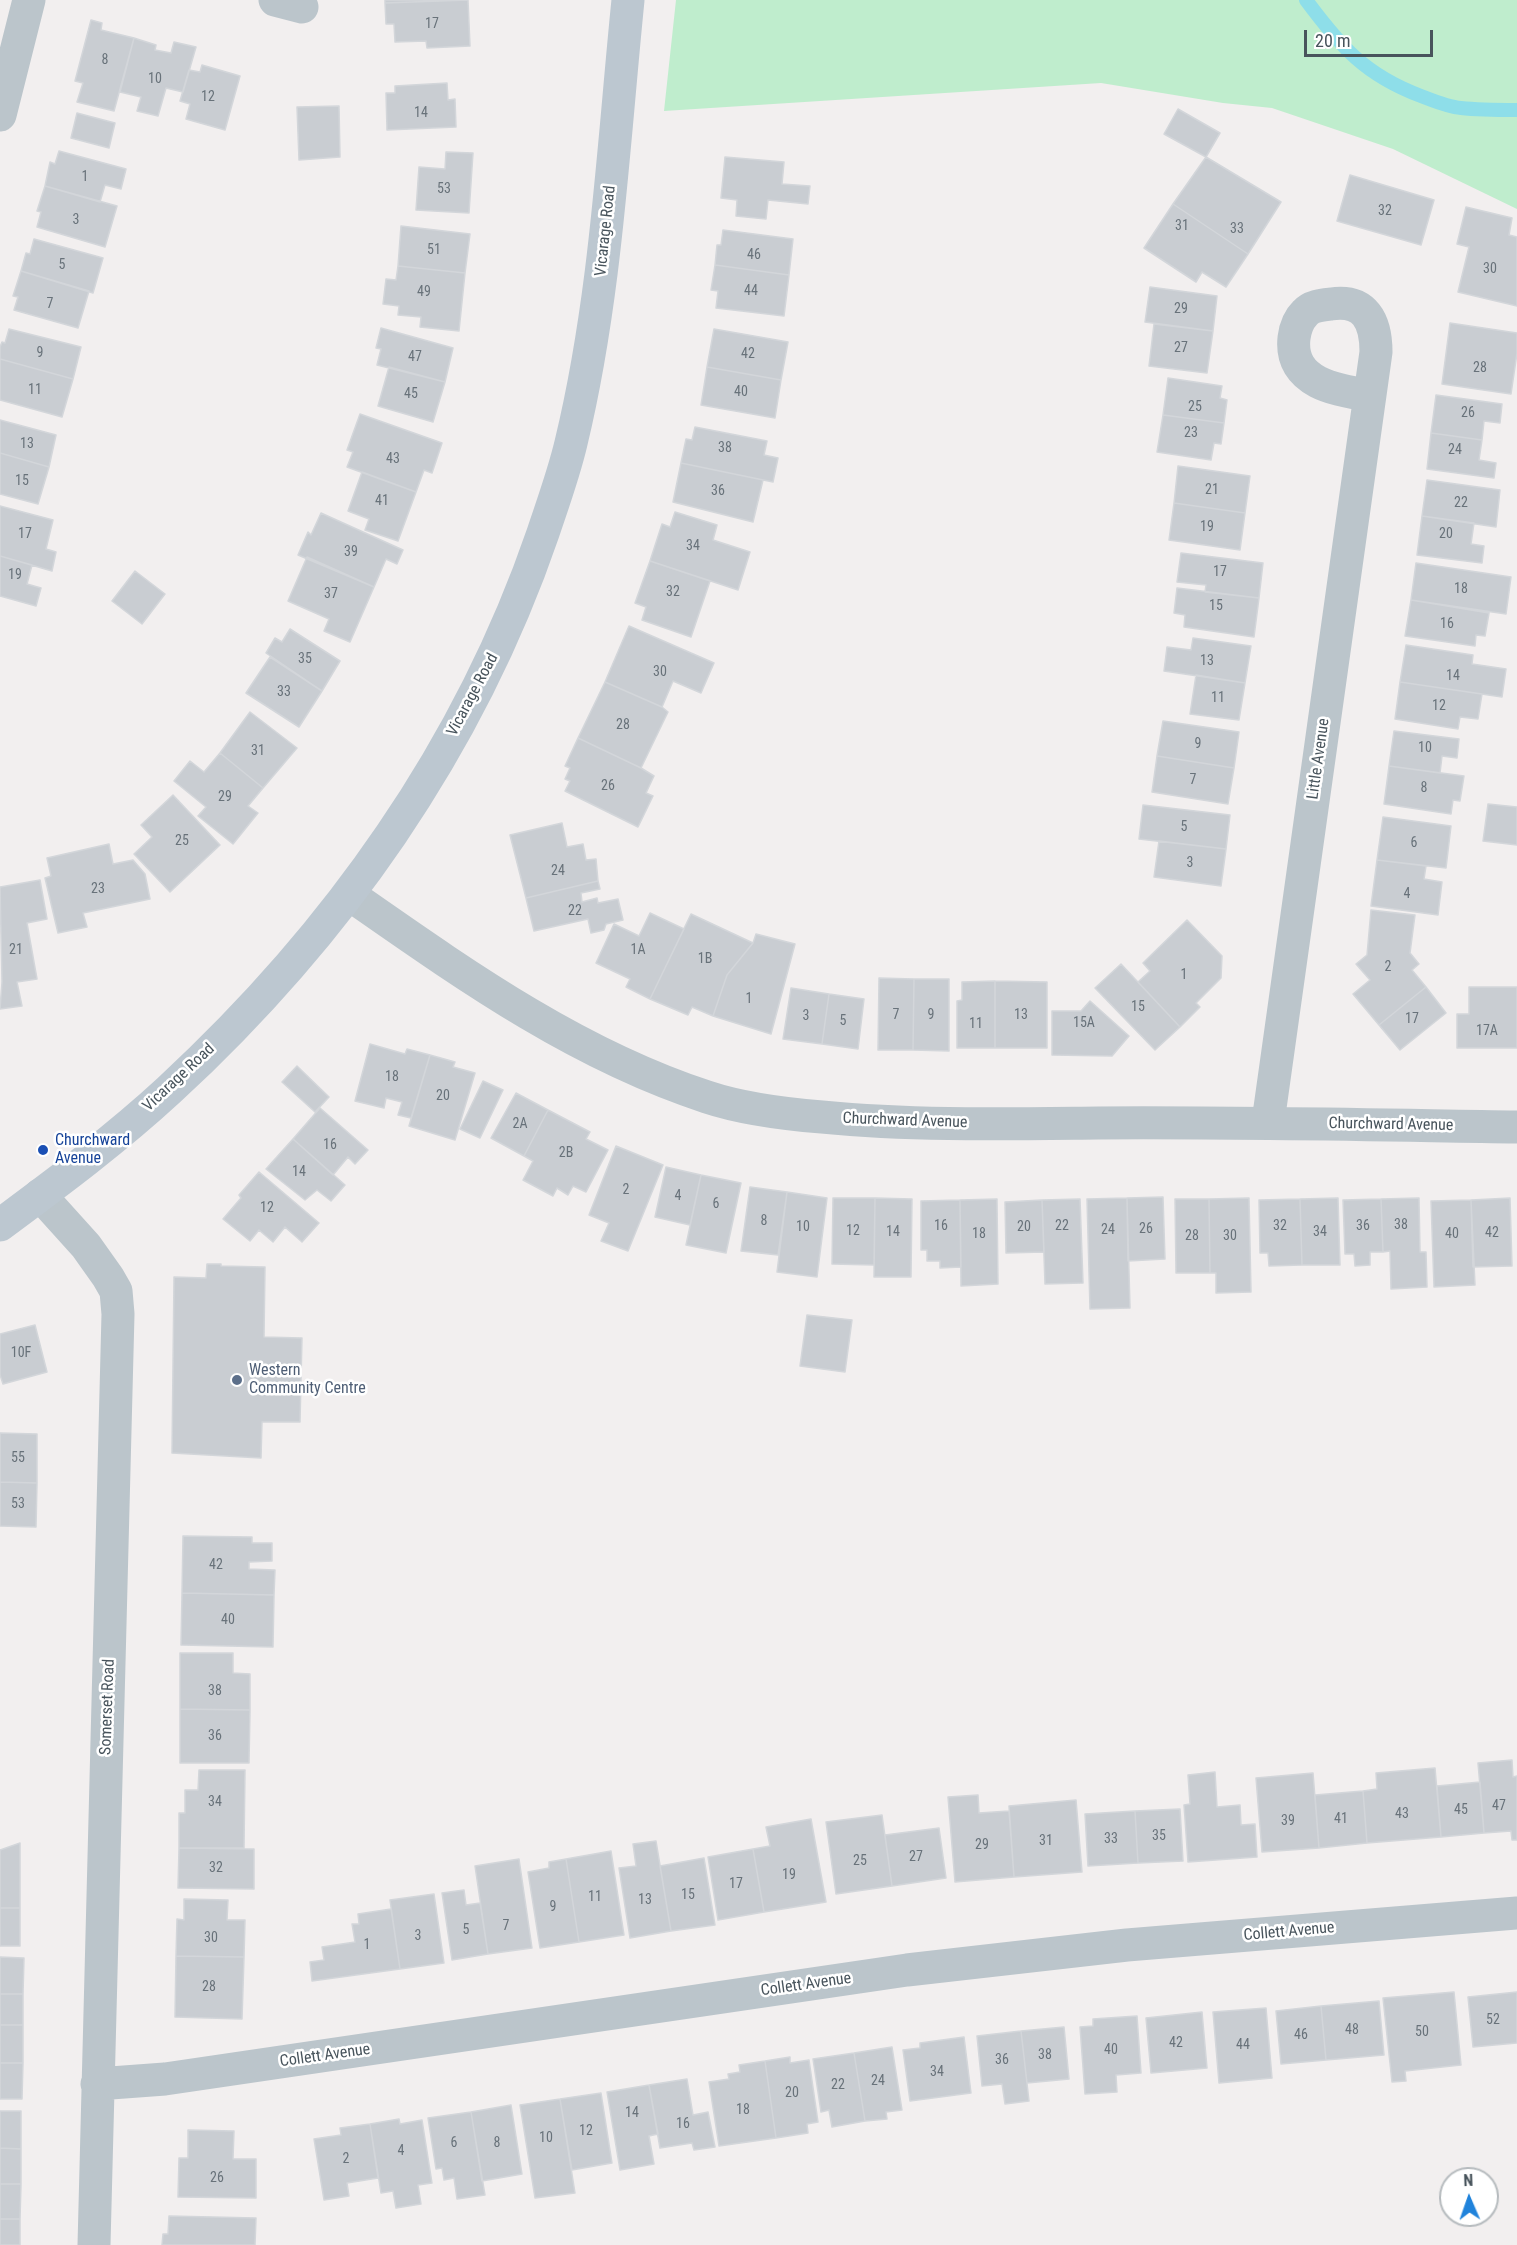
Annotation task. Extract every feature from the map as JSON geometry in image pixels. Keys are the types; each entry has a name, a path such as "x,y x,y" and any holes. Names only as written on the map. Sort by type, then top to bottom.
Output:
{"main road":[{"name":"Vicarage Road","path":"0,1225 110,1142 170,1089 275,981 350,895 419,795 497,651 527,578 572,436 596,315 606,237 628,0"}],"street":[{"path":"0,115 29,0"},
{"name":"Little Avenue","path":"1268,1122 1370,395"},
{"name":"Churchward Avenue","path":"350,895 489,991 561,1034 638,1072 709,1098 780,1113 919,1124 1268,1122 1517,1127"},
{"name":"Somerset Road","path":"40,1195 86,1246 108,1277 116,1291 118,1314 94,2245"},
{"name":"Collett Avenue","path":"97,2084 165,2079 918,1968 1127,1945 1517,1913"}],"green space":[{"path":"676,0 1517,0 1517,209 1393,149 1272,108 1223,103 1101,83 664,111"}],"building":[{"path":"385,0 464,0 385,3"},
{"path":"468,0 470,46 427,48 426,41 395,42 394,24 386,24 385,3"},
{"path":"91,20 102,23 101,30 134,38 114,111 77,102 83,83 75,81"},
{"path":"134,38 156,45 155,50 171,53 174,42 196,47 183,92 166,88 158,116 137,111 141,97 120,92"},
{"path":"202,65 240,76 225,130 186,119 190,104 180,101 189,70 200,72"},
{"path":"447,83 448,100 455,99 456,127 387,130 386,93 395,93 395,86"},
{"path":"339,106 340,157 299,160 297,107"},
{"path":"1178,109 1220,133 1206,157 1164,134"},
{"path":"77,113 115,123 109,148 71,138"},
{"path":"59,151 126,169 121,189 105,185 100,202 45,186 50,162 55,164"},
{"path":"446,152 473,153 469,213 416,210 419,167 445,169"},
{"path":"725,157 784,162 782,184 810,186 808,204 768,200 766,219 736,216 737,200 721,198"},
{"path":"1206,157 1281,202 1248,254 1173,204"},
{"path":"1350,175 1434,200 1421,245 1337,221"},
{"path":"45,186 117,206 105,247 37,227 41,212 37,211"},
{"path":"1173,204 1248,254 1226,287 1202,272 1196,282 1144,248"},
{"path":"1466,207 1512,218 1509,235 1517,237 1517,306 1458,292 1469,247 1457,244"},
{"path":"401,226 470,234 465,273 398,266"},
{"path":"723,230 793,239 789,275 715,265 717,245 721,245"},
{"path":"34,239 103,258 93,293 21,271 26,253 30,254"},
{"path":"715,265 789,275 784,316 716,308 718,291 711,290"},
{"path":"398,266 465,273 459,331 420,327 421,317 398,315 399,306 383,304 386,279 396,280"},
{"path":"21,271 89,291 78,328 14,310 18,297 13,296"},
{"path":"1150,287 1217,296 1213,331 1145,322"},
{"path":"1450,323 1517,333 1517,353 1511,394 1442,384"},
{"path":"1154,324 1213,331 1207,373 1149,366"},
{"path":"381,328 453,348 445,382 377,365 381,349 376,348"},
{"path":"9,329 81,347 73,379 0,359 0,347 2,342 5,343"},
{"path":"714,329 788,342 781,380 707,367"},
{"path":"0,359 73,379 62,417 0,400"},
{"path":"389,367 445,382 433,422 378,406"},
{"path":"707,367 781,380 775,418 701,405"},
{"path":"1168,378 1222,386 1220,398 1227,400 1224,423 1163,415"},
{"path":"1436,395 1502,404 1500,423 1484,421 1482,440 1431,433"},
{"path":"360,414 442,443 432,473 424,470 416,492 347,467 353,452 347,450"},
{"path":"1163,415 1224,423 1221,444 1214,443 1211,460 1157,452"},
{"path":"0,420 56,435 49,467 0,453"},
{"path":"695,427 767,441 764,455 778,458 773,482 681,463 686,439 692,440"},
{"path":"1431,433 1482,440 1479,460 1496,463 1494,478 1427,469"},
{"path":"0,453 49,467 38,504 0,494"},
{"path":"681,463 763,480 753,522 673,502"},
{"path":"1178,466 1250,476 1245,513 1174,503"},
{"path":"362,472 416,492 398,541 365,530 369,519 348,511"},
{"path":"1427,480 1500,490 1496,527 1422,516"},
{"path":"1174,503 1245,513 1240,550 1169,540"},
{"path":"0,506 53,520 46,549 56,552 52,571 0,556"},
{"path":"675,512 717,525 713,540 750,552 738,590 650,561 662,524 670,527"},
{"path":"321,513 403,550 397,564 386,559 374,587 298,555 308,532 311,535"},
{"path":"1422,516 1474,523 1471,544 1484,546 1482,563 1417,555"},
{"path":"1181,553 1263,563 1259,598 1205,592 1206,585 1177,582"},
{"path":"0,556 32,565 27,584 41,588 36,606 0,596"},
{"path":"307,557 374,587 350,642 324,631 329,619 288,601"},
{"path":"650,561 710,581 691,637 642,620 646,607 635,603"},
{"path":"1416,563 1511,577 1506,614 1411,600"},
{"path":"135,571 165,594 142,624 112,601"},
{"path":"1177,588 1259,598 1254,637 1184,627 1185,615 1174,613"},
{"path":"1411,600 1489,613 1485,636 1476,635 1475,646 1405,636"},
{"path":"629,626 714,663 701,693 673,681 662,707 605,682"},
{"path":"290,629 340,661 322,691 266,653 275,638 282,642"},
{"path":"1193,638 1251,646 1245,683 1164,671 1167,647 1191,650"},
{"path":"1406,645 1473,655 1472,664 1506,669 1502,697 1400,682"},
{"path":"270,657 322,691 299,727 246,693"},
{"path":"1196,675 1245,683 1239,720 1190,714"},
{"path":"605,682 662,707 668,712 641,768 578,738"},
{"path":"1400,682 1482,694 1478,719 1460,717 1458,729 1395,719"},
{"path":"250,712 297,748 263,788 220,753"},
{"path":"1163,721 1239,732 1234,768 1157,756"},
{"path":"1394,731 1459,739 1457,758 1442,756 1440,773 1389,766"},
{"path":"578,738 654,776 646,793 653,796 638,827 565,791 570,781 565,779 570,768 565,766"},
{"path":"220,753 263,788 248,806 258,813 233,844 198,816 206,807 174,781 190,761 204,772"},
{"path":"1157,756 1234,768 1228,804 1152,792"},
{"path":"1389,766 1464,776 1460,801 1453,800 1451,814 1384,804"},
{"path":"173,795 220,845 170,892 134,854 152,837 141,825"},
{"path":"1488,804 1517,807 1517,845 1483,841"},
{"path":"1143,805 1230,815 1226,849 1139,839"},
{"path":"1383,817 1451,826 1446,868 1377,860"},
{"path":"562,823 567,847 583,844 586,860 596,859 598,881 526,898 510,835"},
{"path":"1159,841 1226,849 1221,886 1154,877"},
{"path":"109,844 113,864 133,860 145,874 150,899 83,913 87,927 58,933 45,878 51,876 47,858"},
{"path":"1377,860 1426,866 1424,879 1442,882 1438,915 1371,906"},
{"path":"40,880 47,919 27,923 37,979 17,982 22,1006 0,1009 2,982 0,887"},
{"path":"598,881 600,889 581,893 582,902 597,898 598,903 618,899 623,920 606,924 604,930 591,933 588,919 534,931 526,898"},
{"path":"1371,910 1415,915 1410,953 1419,964 1412,970 1426,987 1379,1025 1353,994 1370,980 1356,964 1367,955"},
{"path":"650,913 684,929 650,999 626,987 630,979 596,963 614,924 639,936"},
{"path":"691,914 753,943 727,975 713,1016 692,1007 688,1015 650,999"},
{"path":"1187,920 1222,956 1221,978 1196,1003 1200,1007 1180,1027 1138,982 1150,971 1143,963"},
{"path":"756,934 795,944 771,1034 713,1016 727,975 753,943"},
{"path":"1121,964 1180,1027 1155,1050 1095,988"},
{"path":"879,978 914,979 913,1050 878,1050"},
{"path":"914,979 949,979 949,1051 913,1050"},
{"path":"995,981 1047,982 1047,1048 995,1048"},
{"path":"995,981 995,1048 957,1048 957,1001 962,1000 962,982"},
{"path":"1426,987 1446,1013 1400,1050 1379,1025"},
{"path":"1469,987 1517,987 1517,1048 1457,1048 1457,1014 1469,1014"},
{"path":"791,988 829,994 822,1044 783,1039"},
{"path":"829,994 864,999 858,1049 822,1044"},
{"path":"1090,1001 1129,1036 1112,1056 1052,1055 1052,1011 1081,1011"},
{"path":"370,1044 405,1054 407,1049 430,1055 411,1118 398,1115 402,1102 386,1098 384,1108 355,1101"},
{"path":"430,1055 455,1062 453,1067 475,1073 455,1140 409,1126"},
{"path":"297,1066 329,1097 315,1112 282,1082"},
{"path":"483,1081 503,1090 480,1138 460,1129"},
{"path":"516,1093 548,1110 524,1156 491,1138"},
{"path":"320,1108 368,1150 355,1164 348,1157 333,1175 293,1139"},
{"path":"548,1110 590,1132 586,1139 608,1150 586,1192 573,1186 568,1195 557,1188 553,1196 523,1180 533,1161 524,1156"},
{"path":"293,1139 345,1185 331,1201 317,1190 305,1200 266,1169"},
{"path":"616,1146 663,1165 628,1251 601,1241 609,1223 589,1215"},
{"path":"666,1167 701,1175 690,1225 655,1217"},
{"path":"259,1172 319,1223 302,1242 285,1227 273,1242 259,1230 250,1241 223,1219 241,1198 239,1195"},
{"path":"701,1175 741,1183 726,1253 686,1245"},
{"path":"750,1187 787,1192 778,1255 741,1251"},
{"path":"787,1192 827,1198 817,1277 777,1272"},
{"path":"1163,1197 1165,1259 1128,1261 1127,1198"},
{"path":"833,1198 875,1198 874,1265 832,1264"},
{"path":"875,1198 912,1199 911,1277 874,1277"},
{"path":"1127,1198 1130,1308 1090,1309 1087,1199"},
{"path":"1249,1198 1251,1292 1216,1293 1216,1273 1210,1273 1209,1199"},
{"path":"1338,1198 1340,1265 1302,1265 1300,1199"},
{"path":"1419,1198 1420,1252 1426,1252 1427,1287 1391,1289 1390,1251 1383,1252 1381,1199"},
{"path":"1510,1198 1512,1266 1473,1267 1471,1200"},
{"path":"997,1199 998,1284 961,1286 960,1200"},
{"path":"1080,1199 1083,1283 1045,1284 1042,1200"},
{"path":"1175,1199 1209,1199 1210,1273 1176,1273"},
{"path":"1300,1199 1302,1265 1269,1266 1268,1253 1260,1253 1259,1200"},
{"path":"1381,1199 1383,1252 1370,1252 1370,1265 1355,1266 1354,1254 1345,1254 1343,1200"},
{"path":"960,1200 961,1267 940,1268 940,1261 927,1261 927,1250 921,1250 921,1201"},
{"path":"1042,1200 1044,1252 1006,1253 1005,1202"},
{"path":"1471,1200 1475,1285 1434,1287 1431,1201"},
{"name":"Western Community Centre","path":"207,1264 265,1267 264,1337 302,1338 300,1422 262,1422 261,1458 172,1453 174,1277 206,1278"},
{"path":"807,1315 852,1320 845,1372 800,1366"},
{"path":"35,1325 47,1372 3,1384 0,1375 0,1334"},
{"path":"0,1433 37,1434 37,1483 0,1482"},
{"path":"0,1482 37,1483 36,1527 0,1526"},
{"path":"183,1536 252,1537 252,1543 272,1543 272,1561 249,1562 249,1569 275,1570 274,1595 182,1593"},
{"path":"182,1593 274,1595 273,1647 181,1645"},
{"path":"180,1653 233,1653 233,1673 250,1674 250,1710 180,1709"},
{"path":"180,1709 250,1710 249,1763 180,1763"},
{"path":"1512,1760 1513,1777 1517,1776 1517,1840 1512,1840 1511,1831 1484,1833 1478,1763"},
{"path":"1435,1768 1441,1837 1367,1843 1363,1791 1377,1789 1376,1773"},
{"path":"199,1770 245,1770 244,1848 179,1848 179,1813 185,1813 185,1790 198,1790"},
{"path":"1215,1772 1217,1807 1240,1805 1241,1825 1255,1824 1257,1857 1188,1862 1184,1805 1190,1804 1188,1775"},
{"path":"1313,1773 1319,1848 1262,1852 1256,1778"},
{"path":"1480,1782 1484,1833 1441,1837 1437,1786"},
{"path":"1363,1791 1367,1843 1319,1848 1315,1795"},
{"path":"978,1795 979,1813 1009,1811 1014,1877 955,1882 948,1797"},
{"path":"1076,1800 1082,1872 1014,1877 1009,1806"},
{"path":"1180,1809 1183,1861 1138,1863 1135,1811"},
{"path":"1135,1811 1138,1863 1088,1866 1085,1814"},
{"path":"882,1815 892,1886 836,1894 826,1822"},
{"path":"811,1819 826,1902 764,1912 753,1849 770,1846 766,1827"},
{"path":"939,1828 946,1878 892,1886 885,1835"},
{"path":"656,1841 671,1931 630,1938 619,1868 636,1866 633,1844"},
{"path":"20,1843 20,1908 0,1908 0,1850"},
{"path":"179,1848 254,1849 254,1889 178,1888"},
{"path":"753,1849 764,1912 718,1920 708,1857"},
{"path":"611,1851 624,1935 579,1942 566,1859"},
{"path":"704,1858 715,1925 671,1931 660,1866"},
{"path":"519,1859 532,1948 488,1954 475,1866"},
{"path":"566,1859 579,1942 540,1948 528,1872 549,1868 549,1862"},
{"path":"464,1890 466,1905 480,1903 488,1954 452,1960 442,1893"},
{"path":"434,1894 444,1963 400,1969 390,1900"},
{"path":"184,1899 228,1900 227,1920 245,1920 244,1957 176,1956 177,1919 184,1920"},
{"path":"0,1908 20,1908 20,1946 0,1946"},
{"path":"391,1909 400,1969 312,1981 310,1962 324,1960 322,1947 355,1942 352,1924 359,1924 358,1914"},
{"path":"176,1956 244,1957 242,2019 175,2017"},
{"path":"0,1957 24,1958 23,1994 0,1994"},
{"path":"1454,1992 1461,2065 1405,2071 1406,2081 1392,2082 1383,1998"},
{"path":"1517,1992 1517,2043 1473,2047 1468,1997"},
{"path":"0,1994 23,1994 23,2025 0,2025"},
{"path":"1379,2001 1384,2055 1326,2060 1321,2006"},
{"path":"1321,2006 1326,2060 1281,2064 1276,2011"},
{"path":"1266,2008 1272,2078 1219,2083 1213,2012"},
{"path":"1202,2012 1207,2068 1151,2073 1146,2018"},
{"path":"1137,2016 1141,2073 1116,2075 1117,2092 1085,2094 1080,2027 1093,2026 1093,2019"},
{"path":"0,2025 23,2025 23,2063 0,2063"},
{"path":"1064,2027 1069,2079 1027,2083 1021,2031"},
{"path":"1021,2031 1029,2101 1005,2104 1002,2084 982,2086 977,2036"},
{"path":"964,2037 971,2093 910,2101 903,2050 920,2048 920,2043"},
{"path":"892,2047 902,2110 886,2112 887,2119 865,2121 854,2053"},
{"path":"854,2053 865,2121 832,2127 829,2110 821,2112 813,2059"},
{"path":"790,2057 790,2063 809,2060 818,2122 807,2124 808,2133 776,2138 765,2061"},
{"path":"765,2061 776,2138 719,2146 709,2082 729,2079 728,2074 740,2072 739,2065"},
{"path":"0,2063 23,2063 22,2099 0,2099"},
{"path":"687,2079 693,2115 708,2112 715,2147 694,2150 692,2143 660,2148 649,2085"},
{"path":"649,2085 658,2134 649,2136 654,2164 620,2170 607,2092"},
{"path":"601,2093 612,2163 572,2170 560,2099"},
{"path":"560,2099 575,2193 535,2198 520,2105"},
{"path":"511,2105 522,2174 482,2181 471,2112"},
{"path":"0,2111 21,2111 21,2149 0,2148"},
{"path":"471,2112 485,2195 457,2199 454,2178 444,2180 442,2168 436,2169 428,2118"},
{"path":"399,2119 400,2124 422,2120 432,2183 418,2185 421,2204 396,2208 393,2191 381,2193 370,2124"},
{"path":"370,2124 378,2178 347,2183 349,2196 324,2200 314,2139 341,2135 340,2128"},
{"path":"188,2130 234,2131 233,2159 256,2159 256,2198 178,2197 179,2158 188,2158"},
{"path":"0,2148 21,2149 21,2184 0,2184"},
{"path":"0,2184 21,2184 20,2219 0,2219"},
{"path":"169,2216 256,2218 255,2245 162,2245 163,2234 168,2234"},
{"path":"0,2219 20,2219 20,2245 0,2245"}],"waterway":[{"path":"1306,0 1331,32 1356,58 1369,69 1401,88 1436,102 1456,107 1517,110"}],"place":[{"name":"Churchward Avenue","path":"43,1150"},
{"name":"Western Community Centre","path":"237,1380"}]}
